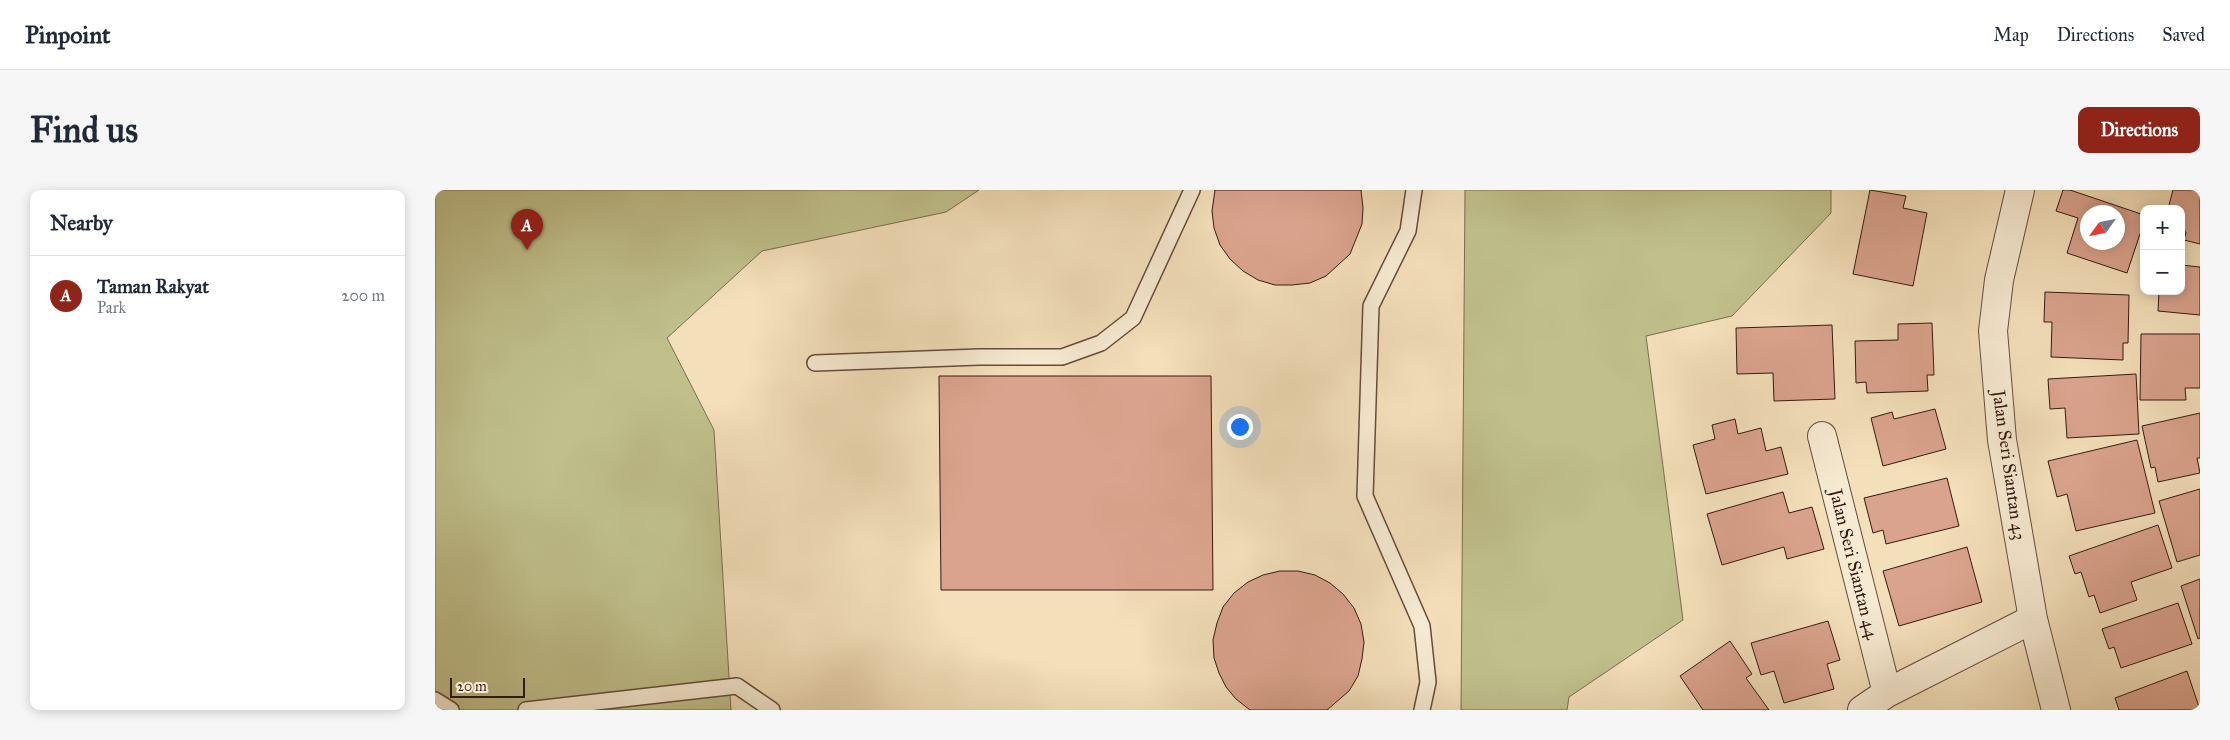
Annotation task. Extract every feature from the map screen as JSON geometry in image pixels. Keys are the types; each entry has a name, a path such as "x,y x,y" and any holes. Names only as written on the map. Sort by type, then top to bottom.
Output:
{"street":[{"name":"Jalan Seri Siantan 43","path":"2020,190 1999,280 1993,331 2002,440 2033,618 2056,710"},
{"name":"Jalan Seri Siantan 44","path":"1821,436 1887,693"},
{"path":"1862,710 1887,693 2033,618"}],"lane":[{"path":"815,363 979,357 1062,357 1101,343 1133,318 1192,190"},
{"path":"1414,190 1408,231 1371,306 1365,496 1422,626 1428,682 1421,710"},
{"path":"526,710 737,686 772,710"},
{"path":"435,700 451,710"}],"green space":[{"path":"435,190 979,190 946,212 762,251 667,338 714,430 731,710 435,710"},
{"path":"1465,190 1831,190 1831,213 1732,316 1646,336 1683,620 1569,697 1567,710 1461,710"}],"building":[{"path":"1215,190 1361,190 1362,224 1350,254 1326,276 1310,283 1275,285 1258,280 1243,271 1230,259 1220,245 1214,228 1212,211"},
{"path":"1870,190 1906,196 1903,208 1927,213 1913,286 1853,274"},
{"path":"2063,190 2070,190 2114,205 2080,205 2080,250 2125,250 2125,209 2140,214 2140,234 2127,273 2067,253 2078,218 2056,211"},
{"path":"2173,190 2200,190 2200,244 2185,240 2185,205 2169,205"},
{"path":"2185,265 2200,267 2200,315 2158,311 2159,295 2185,295"},
{"path":"2045,292 2129,295 2128,343 2123,343 2123,360 2051,357 2052,322 2044,322"},
{"path":"1932,323 1934,375 1927,375 1928,391 1867,393 1866,382 1856,383 1855,341 1898,340 1898,324"},
{"path":"1832,325 1835,399 1774,401 1773,373 1737,374 1736,328"},
{"path":"2141,334 2200,334 2200,388 2185,388 2186,400 2140,400"},
{"path":"2136,374 2139,434 2067,438 2065,408 2050,409 2048,379"},
{"path":"939,376 1211,376 1213,590 941,590"},
{"path":"1935,409 1946,449 1883,466 1871,418 1892,412 1894,419"},
{"path":"2200,413 2200,458 2197,458 2200,473 2158,482 2155,467 2151,468 2142,426"},
{"path":"1735,419 1738,434 1761,428 1766,451 1781,447 1788,474 1706,494 1693,445 1715,439 1712,425"},
{"path":"2137,440 2155,513 2076,531 2067,494 2057,497 2048,461"},
{"path":"1947,478 1959,526 1886,544 1883,530 1873,533 1864,498"},
{"path":"2200,489 2200,555 2177,562 2159,501"},
{"path":"1783,492 1789,513 1812,507 1824,549 1787,559 1784,547 1722,565 1707,514"},
{"path":"2158,525 2172,568 2131,582 2137,600 2100,613 2094,595 2089,597 2081,572 2075,574 2069,556"},
{"path":"1967,547 1982,602 1899,626 1883,571"},
{"path":"1280,571 1298,571 1315,575 1330,583 1343,594 1354,608 1361,624 1364,642 1358,676 1349,691 1327,710 1250,710 1236,699 1226,687 1219,673 1214,658 1213,640 1223,607 1234,593 1248,582 1263,575"},
{"path":"2200,579 2200,638 2198,639 2181,586"},
{"path":"2178,603 2192,644 2121,668 2114,647 2109,649 2102,629"},
{"path":"1828,621 1840,660 1827,664 1834,689 1784,703 1774,671 1761,675 1751,643"},
{"path":"1730,641 1752,674 1746,678 1769,710 1703,710 1680,676"},
{"path":"2187,671 2200,710 2119,710 2115,698"}],"place":[{"name":"Taman Rakyat","path":"527,250"}]}
